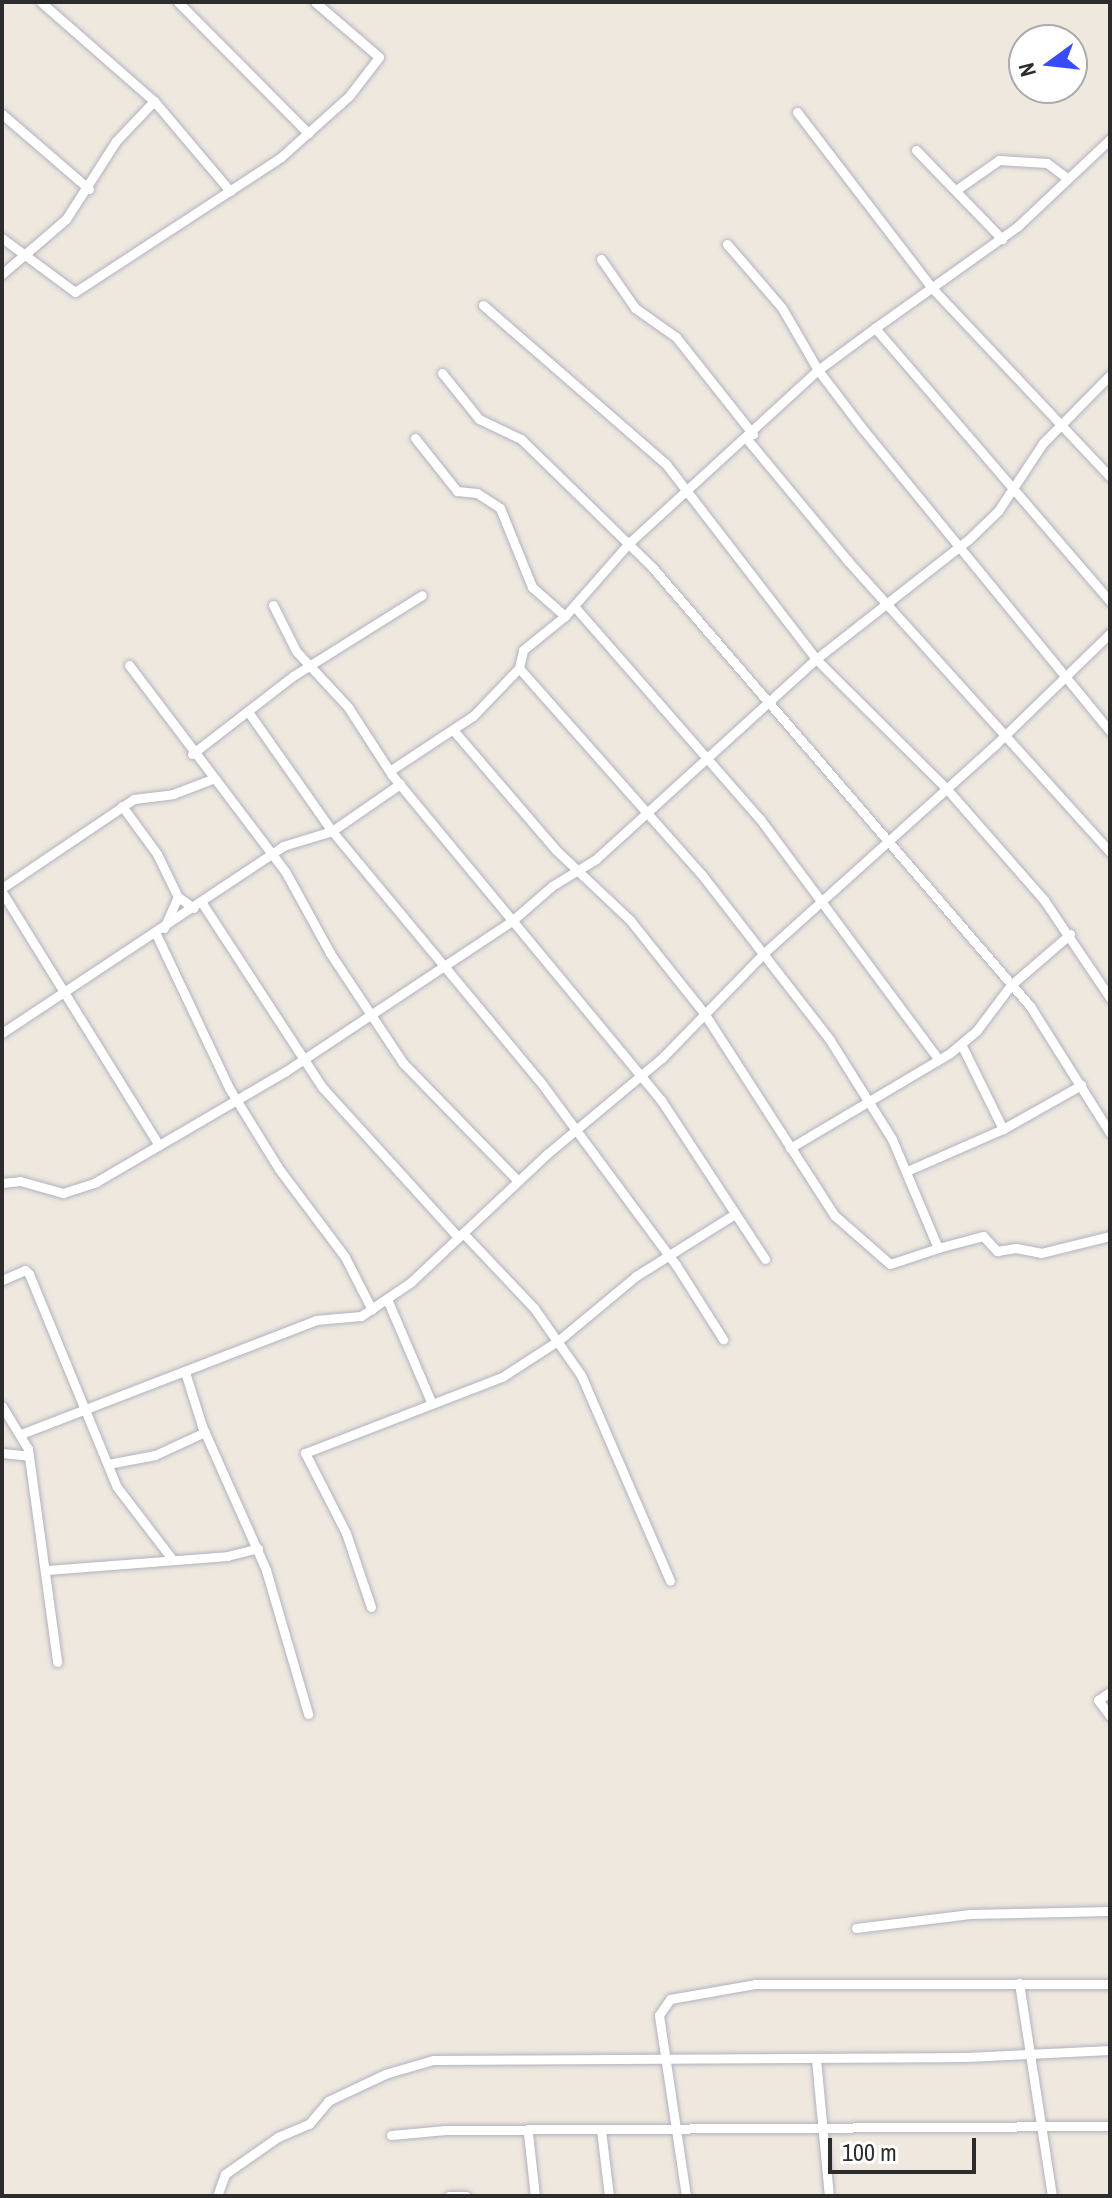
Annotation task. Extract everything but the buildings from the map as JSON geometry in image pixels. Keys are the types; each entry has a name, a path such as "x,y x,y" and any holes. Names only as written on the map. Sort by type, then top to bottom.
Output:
{"street":[{"path":"41,2 154,101 230,191"},
{"path":"178,2 308,133"},
{"path":"2,238 70,290 81,291 230,191 308,133 349,96 379,57 315,2"},
{"path":"2,274 21,254 57,228 89,189 116,141 154,101"},
{"path":"797,112 933,289 1062,422 1110,477"},
{"path":"2,114 89,189"},
{"path":"391,770 454,731 519,668 523,650 565,616 629,543 750,436 818,370 1002,239 1110,139"},
{"path":"916,150 937,177 956,190 1002,239"},
{"path":"956,190 999,160 1047,163 1068,179"},
{"path":"727,244 782,308 818,370 958,549 1110,731"},
{"path":"601,259 635,308 676,337 750,436 886,603 1110,852"},
{"path":"483,305 651,449 816,659 946,788 1070,934 1110,998"},
{"path":"875,328 1012,492 1110,601"},
{"path":"442,373 479,419 521,439 629,543 1044,1025 1110,1133"},
{"path":"2,1183 20,1181 63,1193 79,1191 237,1101 372,1017 513,920 575,871 596,859 816,659 958,549 1012,492 1062,422 1110,375"},
{"path":"415,438 457,491 477,493 500,508 532,587 565,616"},
{"path":"192,754 310,667 422,595"},
{"path":"273,605 296,651 348,707 400,784 641,1075 765,1259"},
{"path":"574,606 655,693 706,758 760,819 938,1059"},
{"path":"21,1434 316,1320 349,1319 372,1310 387,1299 574,1130 641,1075 764,953 1005,736 1110,633"},
{"path":"129,665 192,754 294,883 372,1017 439,1105 518,1181"},
{"path":"519,668 647,812 764,953 830,1040 907,1171 938,1248"},
{"path":"249,713 332,831 446,964 574,1130 668,1255 723,1339"},
{"path":"454,731 575,871 587,875 630,920 704,1013 834,1215 886,1262 983,1236 997,1251 1016,1248 1041,1253 1110,1236"},
{"path":"159,1145 67,989 2,890 122,806 212,779"},
{"path":"2,1033 160,931 283,846 332,831 400,784"},
{"path":"122,806 150,842 178,897 198,905 303,1060 375,1151 559,1340 600,1411 670,1581"},
{"path":"160,931 178,897"},
{"path":"160,931 237,1101 279,1169 345,1257 372,1310"},
{"path":"790,1148 868,1106 961,1044 1011,985 1070,934"},
{"path":"961,1044 1003,1129"},
{"path":"907,1171 1003,1129 1081,1085"},
{"path":"371,1607 346,1533 304,1454 502,1377 559,1340 668,1255 735,1214"},
{"path":"2,1280 25,1270 29,1274 121,1495 172,1559"},
{"path":"387,1299 432,1404"},
{"path":"185,1372 205,1432 258,1548 308,1714"},
{"path":"2,1406 21,1434 29,1456 47,1570 57,1662"},
{"path":"108,1464 155,1455 205,1432"},
{"path":"2,1453 29,1456"},
{"path":"47,1570 258,1548"},
{"path":"1110,1692 1098,1700 1110,1716"},
{"path":"856,1928 970,1914 1110,1911"},
{"path":"1019,1983 1052,2196"},
{"path":"686,2196 666,2059 662,2006 693,1992 755,1984 1110,1984"},
{"path":"217,2196 225,2174 278,2137 309,2124 328,2101 400,2069 469,2058 530,2063 816,2059 1110,2050"},
{"path":"816,2059 820,2127 829,2196"},
{"path":"391,2135 820,2127 1110,2126"},
{"path":"601,2130 609,2196"},
{"path":"528,2133 535,2196"},
{"path":"449,2196 466,2196"}]}
